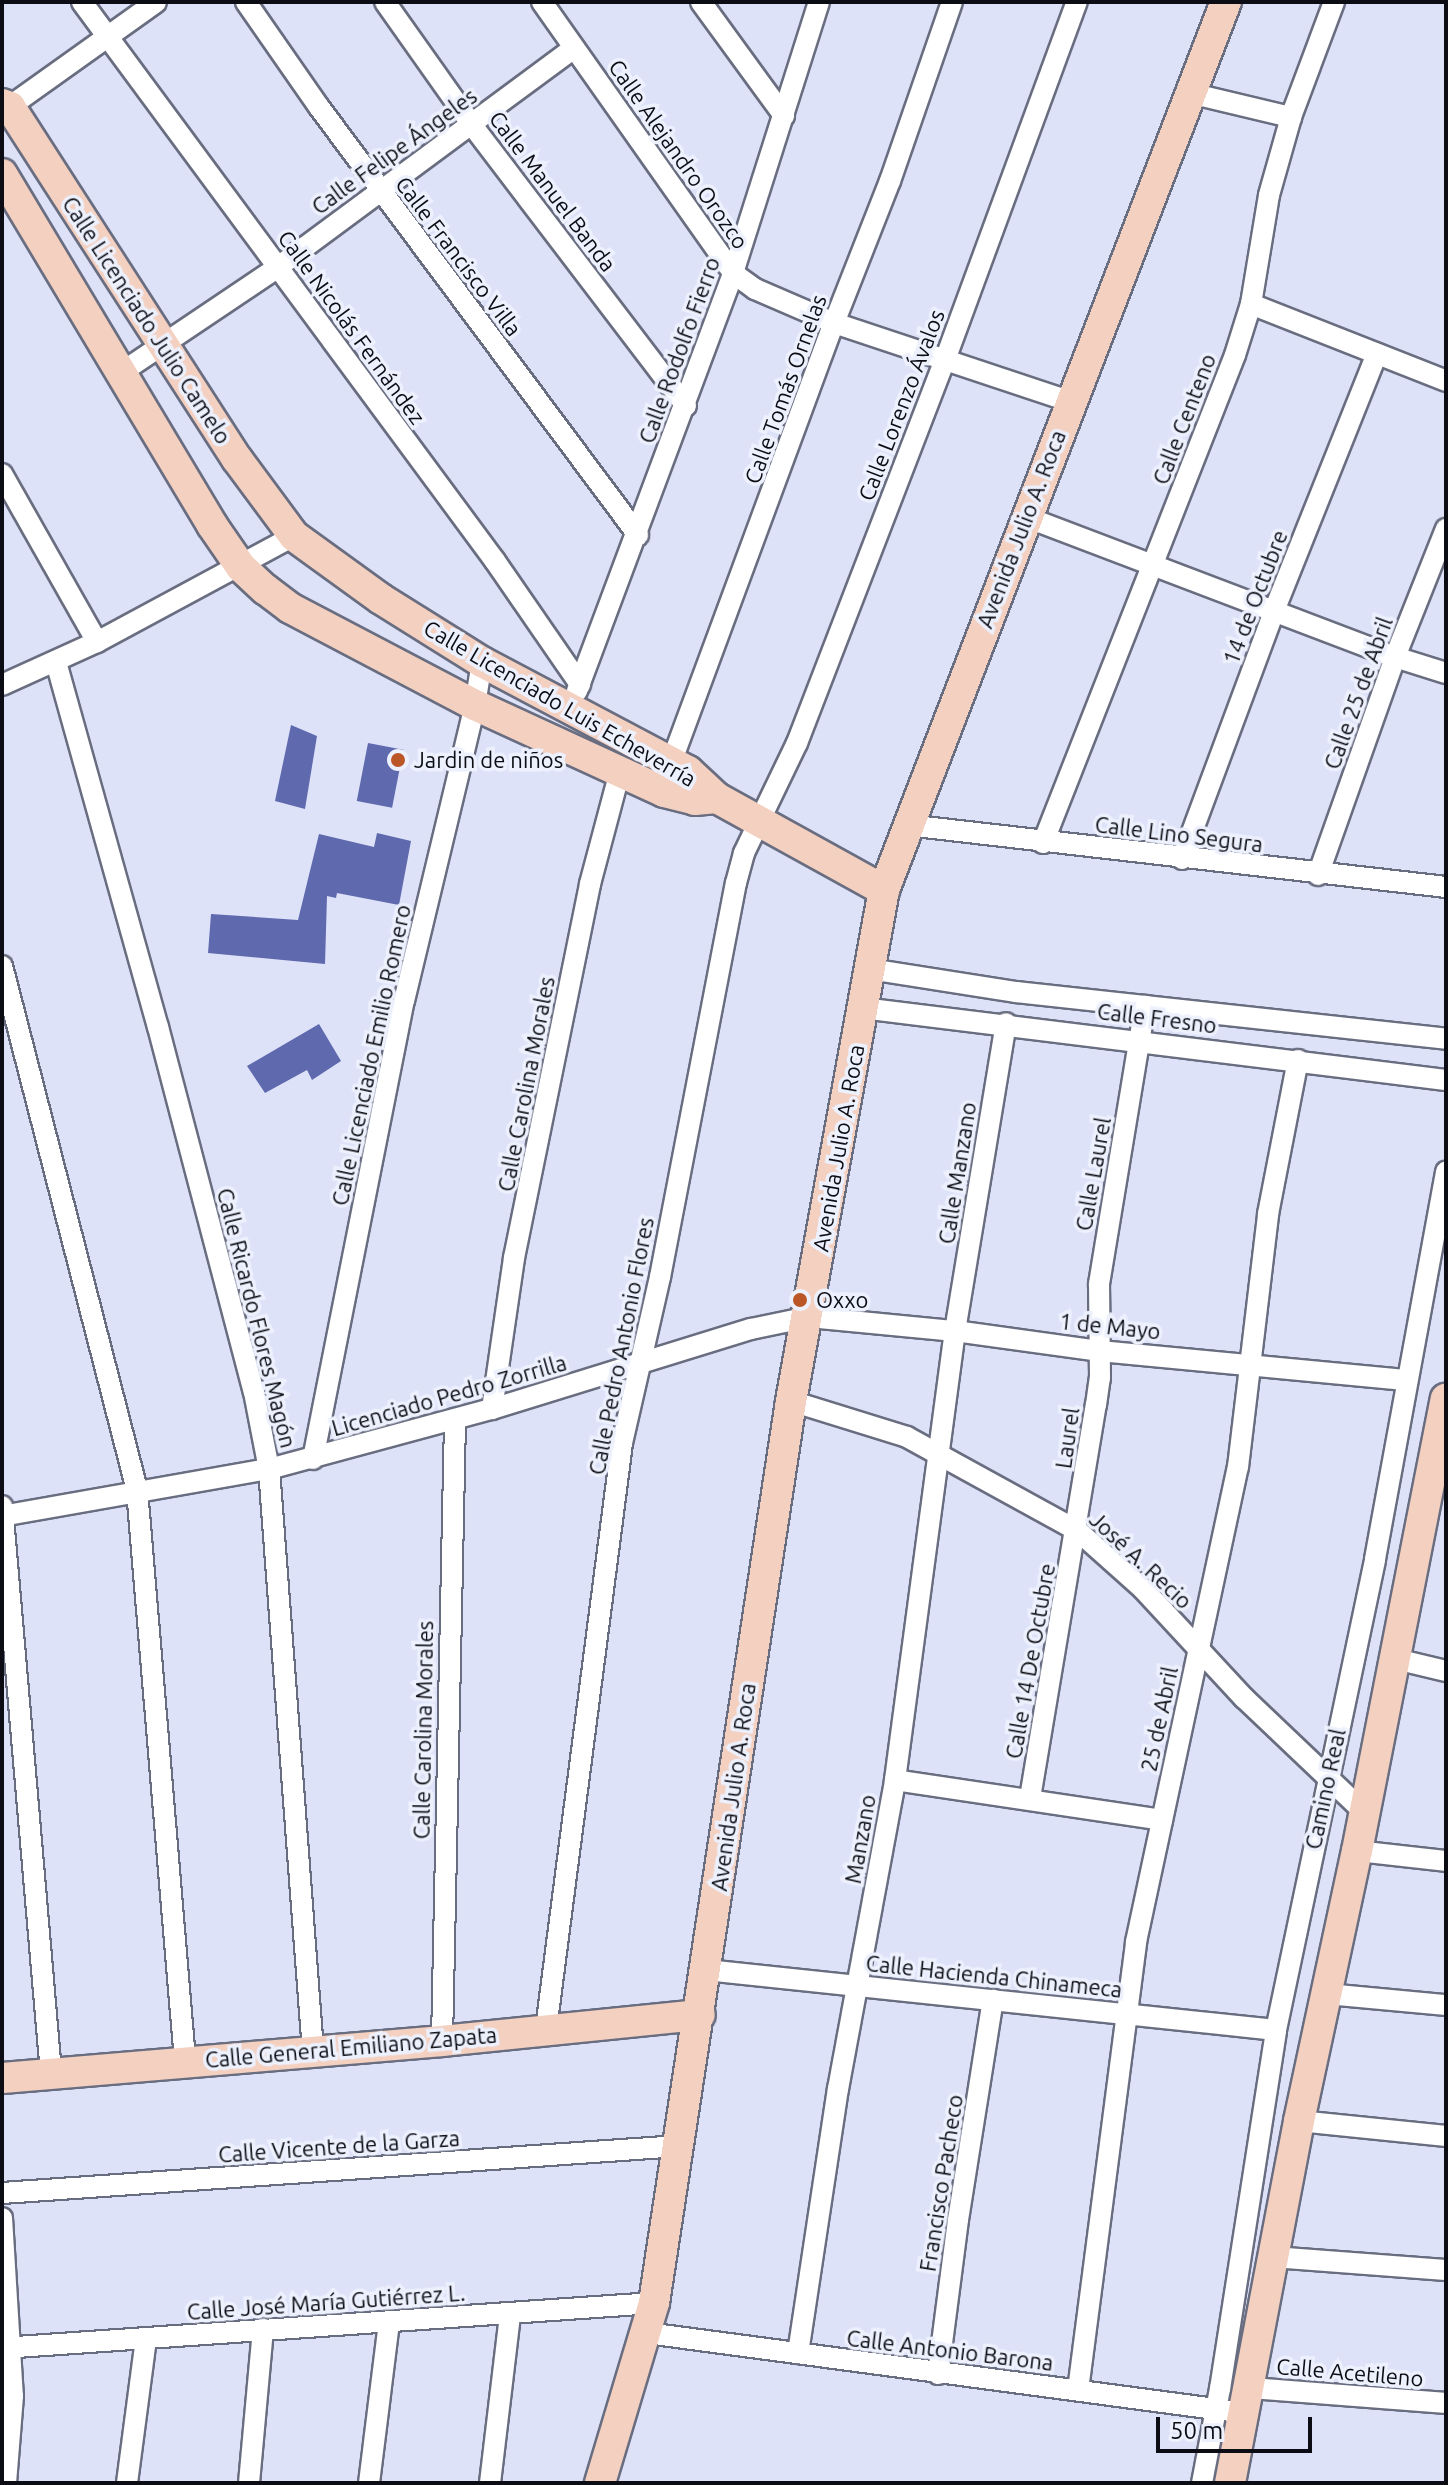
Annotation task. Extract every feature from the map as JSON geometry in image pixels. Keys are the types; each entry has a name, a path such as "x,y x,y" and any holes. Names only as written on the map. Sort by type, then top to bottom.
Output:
{"street":[{"name":"Calle Nicolás Fernández","path":"82,2 495,561 575,697"},
{"path":"5,108 156,2"},
{"name":"Calle Francisco Villa","path":"246,2 379,189 638,535"},
{"name":"Calle Manuel Banda","path":"385,2 472,125 686,406"},
{"name":"Calle Alejandro Orozco","path":"542,2 733,273 755,289 834,323 1071,402"},
{"path":"701,2 784,116"},
{"name":"Calle Rodolfo Fierro","path":"575,697 638,535 733,273 819,2"},
{"name":"Calle Tomás Ornelas","path":"664,792 670,762 890,181 952,2"},
{"name":"Calle Lorenzo Ávalos","path":"760,823 797,743 945,360 1077,2"},
{"name":"Avenida Julio A. Roca","path":"600,2483 654,2303 791,1401 809,1317 884,890 1226,2"},
{"name":"Calle Centeno","path":"1043,843 1207,429 1251,304 1269,195 1291,117 1334,2"},
{"name":"Calle Felipe Ángeles","path":"122,372 278,267 379,189 472,125 574,48"},
{"path":"1190,93 1291,117"},
{"name":"Calle Licenciado Julio Camelo","path":"5,108 237,459 294,536"},
{"name":"Calle Licenciado Julio Camelo","path":"2,174 241,567"},
{"path":"1251,304 1446,381"},
{"name":"14 de Octubre","path":"1182,859 1274,611 1377,354"},
{"path":"2,474 97,642"},
{"path":"1026,517 1395,657 1446,673"},
{"name":"Calle 25 de Abril","path":"1318,875 1395,657 1446,529"},
{"path":"2,685 97,642 294,536"},
{"name":"Calle Licenciado Luis Echeverría","path":"294,536 381,599 482,662 575,697 688,771 717,798 884,890"},
{"name":"Calle Licenciado Luis Echeverría","path":"241,567 290,608 475,705 664,792 695,800 717,798"},
{"name":"Calle Ricardo Flores Magón","path":"56,662 158,1027 254,1392 269,1469 313,2051"},
{"name":"Calle Licenciado Emilio Romero","path":"313,1459 404,1001 475,705 482,662"},
{"name":"Calle Carolina Morales","path":"492,1409 514,1258 590,884 620,771"},
{"name":"Calle Pedro Antonio Flores","path":"546,2029 622,1443 637,1366 660,1277 736,883 744,853 760,823"},
{"name":"Calle Lino Segura","path":"907,825 1318,875 1446,887"},
{"path":"2,966 137,1490 185,2060"},
{"name":"Calle Fresno","path":"869,969 1016,992 1446,1039"},
{"name":"Calle Laurel","path":"1099,1351 1099,1284 1145,1006"},
{"name":"Calle Fresno","path":"862,1008 1006,1023 1446,1080"},
{"name":"Calle Manzano","path":"955,1331 1006,1023"},
{"name":"25 de Abril","path":"1078,2390 1136,1942 1238,1467 1268,1214 1298,1060"},
{"name":"Camino Real","path":"1230,2483 1276,2030 1375,1559 1446,1171"},
{"name":"Licenciado Pedro Zorrilla","path":"3,1513 313,1459 637,1366 751,1329 809,1317"},
{"name":"1 de Mayo","path":"809,1317 955,1331 1099,1351 1406,1380"},
{"name":"Manzano","path":"798,2353 857,1986 895,1780 955,1331"},
{"name":"Laurel","path":"1078,1531 1100,1378 1099,1351"},
{"name":"Camino Real","path":"1238,2403 1273,2257 1446,1399"},
{"name":"José A. Recio","path":"791,1401 876,1425 938,1454 1078,1531 1143,1589 1198,1648 1364,1812"},
{"name":"Calle Carolina Morales","path":"442,2041 455,1419"},
{"path":"3,1513 51,2073"},
{"name":"Calle 14 De Octubre","path":"1030,1798 1078,1531"},
{"path":"1396,1659 1446,1671"},
{"path":"895,1780 1162,1820"},
{"path":"1357,1851 1446,1861"},
{"name":"Calle Hacienda Chinameca","path":"706,1970 1276,2030"},
{"path":"1327,1994 1446,2005"},
{"name":"Francisco Pacheco","path":"938,2374 958,2220 993,2000"},
{"name":"Calle General Emiliano Zapata","path":"2,2078 185,2060 442,2041 700,2015"},
{"path":"1299,2121 1446,2136"},
{"name":"Calle Vicente de la Garza","path":"2,2193 679,2146"},
{"path":"2,2218 6,2348 13,2396 6,2483"},
{"path":"1273,2257 1446,2270"},
{"name":"Calle José María Gutiérrez L.","path":"6,2348 654,2303"},
{"path":"490,2483 510,2315"},
{"path":"369,2483 389,2323"},
{"path":"249,2483 263,2329"},
{"name":"Calle Antonio Barona","path":"647,2333 938,2374 1078,2390 1238,2403"},
{"path":"127,2483 146,2338"},
{"path":"1202,2483 1238,2403"},
{"name":"Calle Acetileno","path":"1238,2403 1446,2403"}],"building":[{"path":"291,725 317,736 305,809 275,801"},
{"path":"368,743 403,750 392,808 357,801"},
{"path":"377,833 411,841 399,905 337,893 336,898 327,896 325,964 208,953 211,914 298,920 319,834 374,847"},
{"path":"319,1024 341,1061 312,1080 307,1070 265,1093 247,1066"}],"place":[{"name":"Jardin de niños","path":"398,760"},
{"name":"Oxxo","path":"800,1300"}]}
